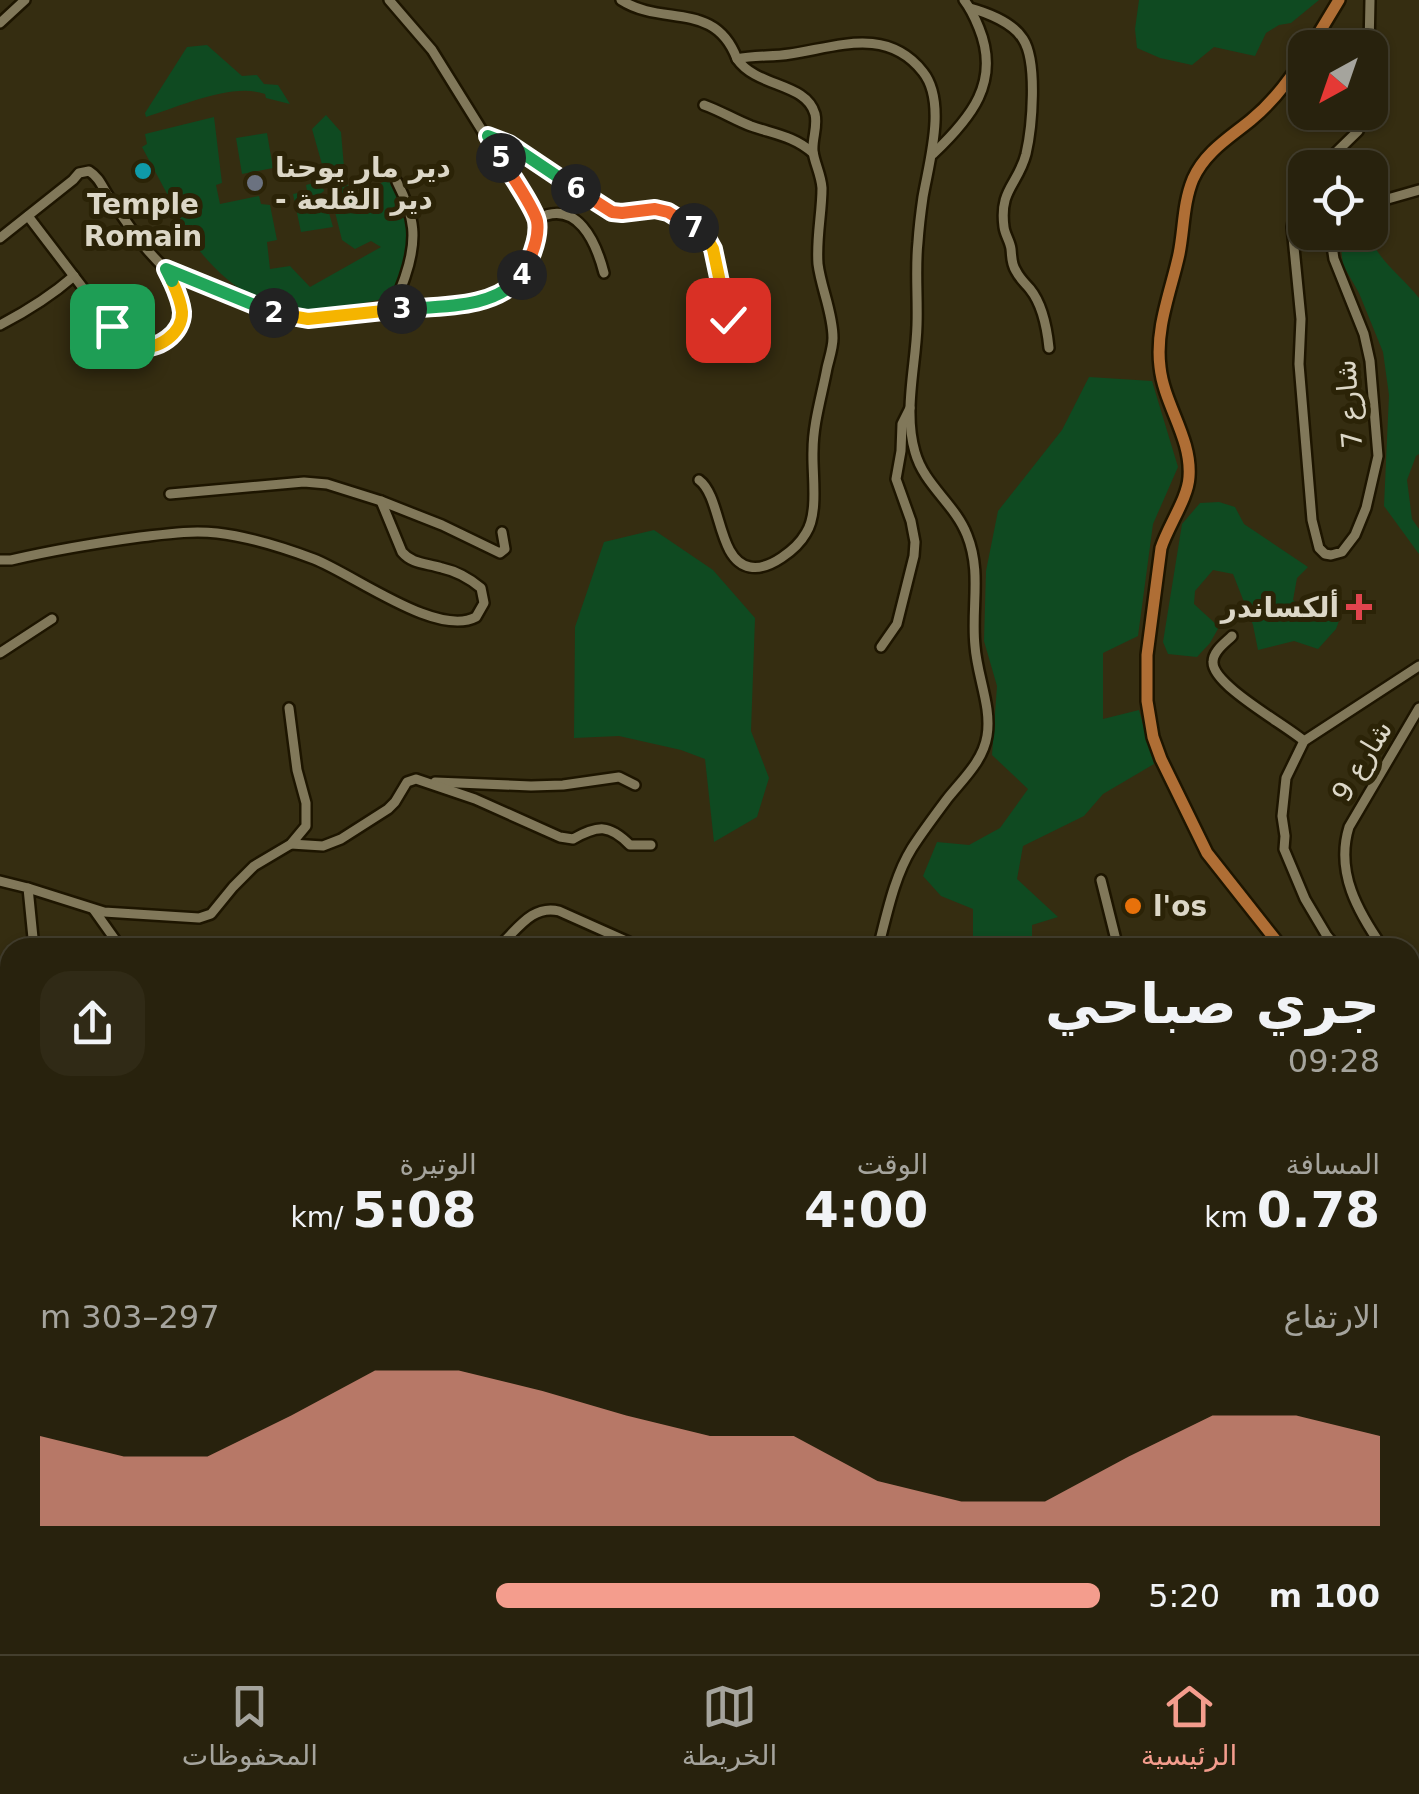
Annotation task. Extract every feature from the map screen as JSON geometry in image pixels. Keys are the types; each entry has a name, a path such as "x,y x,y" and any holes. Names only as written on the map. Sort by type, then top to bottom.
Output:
{"main road":[{"path":"1321,30 1339,0"},
{"path":"1274,938 1207,853 1153,737 1146,679 1161,548 1190,475 1187,448 1164,386 1159,354 1161,324 1179,253 1186,202 1192,180 1208,155 1278,95 1288,80"}],"street":[{"path":"0,23 24,0"},
{"path":"0,238 79,173 90,171 100,179 102,188 155,260 166,269 292,318 475,302 511,288 530,259 537,219 432,50 389,0"},
{"path":"621,0 641,10 682,12 708,21 728,39 743,68 809,100 816,115 813,154"},
{"path":"1370,0 1370,30"},
{"path":"933,154 967,116 986,75 987,48 967,4"},
{"path":"967,4 1015,30 1026,45 1033,94 1028,140 1022,165 1003,203 1003,218 1012,264 1032,291 1044,318 1049,348"},
{"path":"737,59 848,42 872,44 894,50 920,68 931,85 933,154 916,259 911,432 919,464 957,515 975,560 975,652 988,731 981,756 910,852 881,938"},
{"path":"699,480 710,493 719,526 736,560 747,567 762,568 776,562 806,533 814,502 813,447 833,338 818,266 822,188 818,163 803,145 780,133 748,125 704,105"},
{"path":"1338,150 1358,130"},
{"path":"488,136 509,144 612,212 655,209 668,212 698,231 713,249 728,320"},
{"path":"397,182 412,213 414,233 411,257 397,298 400,309"},
{"path":"1388,199 1419,190"},
{"path":"537,219 554,213 576,220 595,244 604,273"},
{"path":"28,216 119,334 138,346 148,347 166,340 182,316 178,293 166,269"},
{"name":"شارع 7","path":"1293,250 1302,319 1299,364 1312,520 1316,543 1325,554 1342,552 1354,535 1369,498 1378,456 1370,361 1333,250"},
{"path":"0,325 21,316 74,276"},
{"path":"880,647 897,624 914,556 912,521 896,479 902,424 911,405"},
{"path":"170,494 304,482 327,484 442,525 500,554 505,549 502,532"},
{"path":"0,560 152,536 215,533 270,543 335,568 410,611 461,622 476,617 484,603 480,588 446,568 404,556 381,501"},
{"path":"0,653 52,619"},
{"path":"1232,636 1215,654 1215,672 1304,741"},
{"path":"1329,938 1305,899 1284,849 1286,778 1304,741 1419,666"},
{"path":"0,881 94,910 206,917 212,914 254,866 299,838 306,826 306,803 288,708"},
{"name":"شارع 9","path":"1377,938 1349,889 1343,859 1346,837 1419,708"},
{"path":"428,783 531,786 619,777 634,785"},
{"path":"291,844 330,844 388,809 407,782 416,779 475,799 560,837 574,839 593,828 617,832 630,845 651,845"},
{"path":"1101,880 1116,938"},
{"path":"28,888 33,938"},
{"path":"507,938 527,918 552,909 619,938"},
{"path":"94,910 114,938"}],"green space":[{"path":"1139,0 1319,0 1291,23 1266,33 1255,56 1214,47 1192,65 1137,48"},
{"path":"207,45 242,76 257,75 264,84 278,85 290,104 266,98 265,94 237,91 205,97 146,117 187,47"},
{"path":"326,115 341,132 345,179 358,209 375,201 371,189 390,178 407,209 411,235 407,257 390,297 310,311 259,298 216,269 185,233 142,147 147,144 145,134 214,117 222,183 216,185 220,204 259,196 261,204 270,205 277,240 267,242 270,269 290,266 310,287 381,247 371,241 355,249 342,240 333,204 336,195 329,189 312,129"},
{"path":"267,133 273,168 242,174 236,138"},
{"path":"321,181 324,191 320,200 327,206 333,227 301,232 293,194 307,191 306,185"},
{"path":"1341,250 1377,250 1419,298 1419,454 1407,480 1412,519 1419,529 1419,554 1384,506 1389,395 1383,352 1343,265"},
{"path":"1089,377 1152,381 1178,467 1153,524 1138,636 1103,653 1103,719 1139,710 1154,764 1103,794 1084,816 1023,846 1017,879 1058,917 1032,925 1032,938 973,938 973,909 941,896 923,876 937,842 969,845 1000,828 1028,789 992,755 997,686 984,641 986,571 998,511 1062,430"},
{"path":"1219,502 1235,507 1244,524 1308,567 1297,578 1293,600 1303,608 1333,605 1340,618 1336,629 1318,649 1294,641 1258,650 1253,625 1233,574 1213,570 1195,591 1194,604 1219,627 1197,657 1168,654 1163,642 1182,524 1200,503"},
{"path":"654,530 713,570 755,618 751,731 769,778 757,817 714,842 705,759 619,736 574,738 575,627 604,542"}],"place":[{"name":"Temple Romain","path":"143,171"},
{"name":"دير مار يوحنا - دير القلعة","path":"255,183"},
{"name":"ألكساندر","path":"1359,607"},
{"name":"l'os","path":"1133,906"}],"route":[{"path":"112,326 138,346 157,344 172,334 180,322 182,308 166,269 272,312 308,319 475,302 511,288 530,259 537,219 488,136 509,144 612,212 655,209 668,212 698,231 708,240 718,262 728,320"}]}
